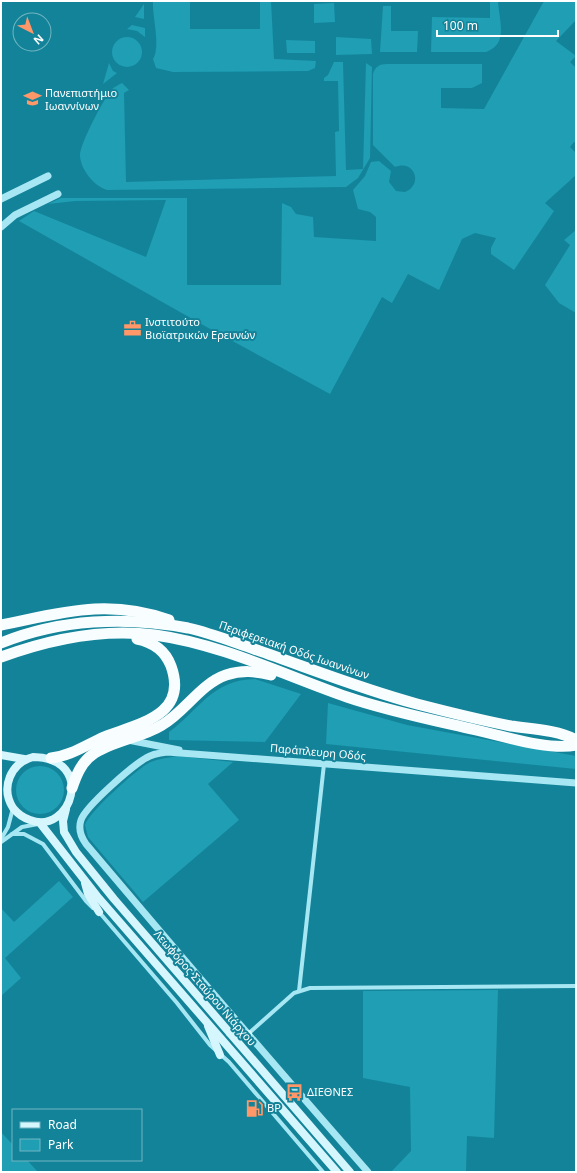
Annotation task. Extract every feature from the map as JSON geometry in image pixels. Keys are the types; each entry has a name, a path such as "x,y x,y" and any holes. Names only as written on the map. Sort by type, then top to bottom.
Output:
{"highway":[{"path":"1,625 71,610 102,608 133,611 166,619 188,628"},
{"name":"Περιφερειακή Οδός Ιωαννίνων","path":"1,643 32,632 65,625 92,622 142,622 188,628 258,650 372,691 465,716 559,734 576,740"},
{"path":"1,657 37,645 63,639 117,634 147,634 179,639 220,651 348,697 451,724 550,746 565,748 576,746"},
{"path":"50,758 62,756 105,737 146,723 157,716 169,702 174,689 173,676 170,664 163,653 155,645 146,641 117,634"},
{"path":"72,788 81,767 90,757 99,751 168,722 212,682 226,675 251,671 279,677 297,678"}],"main road":[{"path":"1,756 24,759 33,757 50,758 62,765 68,773 72,788 71,796 66,809 54,819 40,823 24,817 13,808 8,792 1,781"},
{"path":"8,792 10,777 15,768 24,759"},
{"name":"Λεωφόρος Σταύρου Νιάρχου","path":"66,809 64,827 69,842 114,899 350,1172"},
{"name":"Λεωφόρος Σταύρου Νιάρχου","path":"40,823 84,880 336,1172"},
{"path":"84,880 88,894 99,912"},
{"path":"206,1021 220,1055"},
{"path":"230,1033 248,1034"}],"street":[{"path":"1,199 48,176"},
{"path":"1,227 15,215 58,194"},
{"path":"128,740 172,748 184,752"},
{"name":"Παράπλευρη Οδός","path":"248,1034 86,844 80,830 82,817 90,807 144,759 161,753 184,752 576,783"},
{"path":"299,991 324,763"},
{"path":"1,841 8,827 13,808"},
{"path":"1,841 27,826 40,823"},
{"path":"12,834 24,834 43,844 86,901 99,912 177,1003 210,1045 323,1172"},
{"path":"368,1172 248,1034 299,991 310,988 576,986"}],"green space":[{"path":"153,1 190,1 190,29 260,29 260,1 271,1 274,59 316,61 315,68 308,71 173,72 156,68 153,59 156,39"},
{"path":"490,1 498,1 501,24 500,38 498,43 493,48 486,52 431,52 432,17 490,18"},
{"path":"544,1 576,1 576,20 556,41 576,56 570,62 576,68 576,143 574,142 570,147 576,153 576,175 545,203 554,211 514,270 491,254 491,248 496,238 475,233 462,239 439,290 408,274 392,303 382,297 330,394 203,325 19,221 34,211 146,257 166,200 75,201 48,204 61,198 187,198 187,285 281,285 282,203 291,207 296,214 313,217 314,237 376,241 376,217 370,212 358,209 353,190 365,176 371,162 379,161 391,171 389,182 396,191 405,192 414,184 415,178 412,169 402,165 395,167 373,145 373,74 375,69 380,65 387,64 482,64 482,83 472,88 441,88 441,108 484,109"},
{"path":"334,3 335,22 314,23 314,4"},
{"path":"144,4 144,19 135,17"},
{"path":"383,6 391,6 391,31 418,31 417,52 380,52"},
{"path":"132,25 145,28 145,37 137,31 127,29"},
{"path":"127,37 138,41 142,52 138,63 127,67 116,63 112,52 116,41"},
{"path":"336,37 371,39 372,54 336,55"},
{"path":"286,40 315,41 315,53 287,53"},
{"path":"334,62 343,62 346,170 363,169 366,63 372,67 370,158 358,178 346,187 107,190 97,185 89,177 83,167 80,156 83,142 111,90 122,83 129,90 124,93 126,182 336,176 335,132 339,131 338,81 324,81 324,78 328,75"},
{"path":"109,63 113,71 117,73 103,84"},
{"path":"576,230 576,313 559,303 545,285 570,245 564,240"},
{"path":"255,679 301,694 265,742 169,740 169,732 217,690 228,684"},
{"path":"328,703 407,725 576,756 576,769 326,744"},
{"path":"177,756 233,762 208,784 239,820 143,902 88,837 85,825 88,819 103,802 141,768 154,761"},
{"path":"40,766 49,768 57,773 62,781 64,790 62,799 57,807 49,812 40,814 31,812 23,807 18,799 16,790 18,781 23,773 31,768"},
{"path":"59,881 73,897 5,958 21,978 1,996 1,908 14,922"},
{"path":"498,990 494,1138 467,1136 466,1172 391,1172 411,1151 410,1087 363,1078 363,991"},
{"path":"1,1132 12,1144 12,1161 28,1161 38,1172 1,1172"}],"place":[{"name":"Πανεπιστήμιο Ιωαννίνων","path":"32,99"},
{"name":"Ινστιτούτο Βιοϊατρικών Ερευνών","path":"132,328"},
{"name":"ΔΙΕΘΝΕΣ","path":"294,1092"},
{"name":"BP","path":"254,1108"}]}
